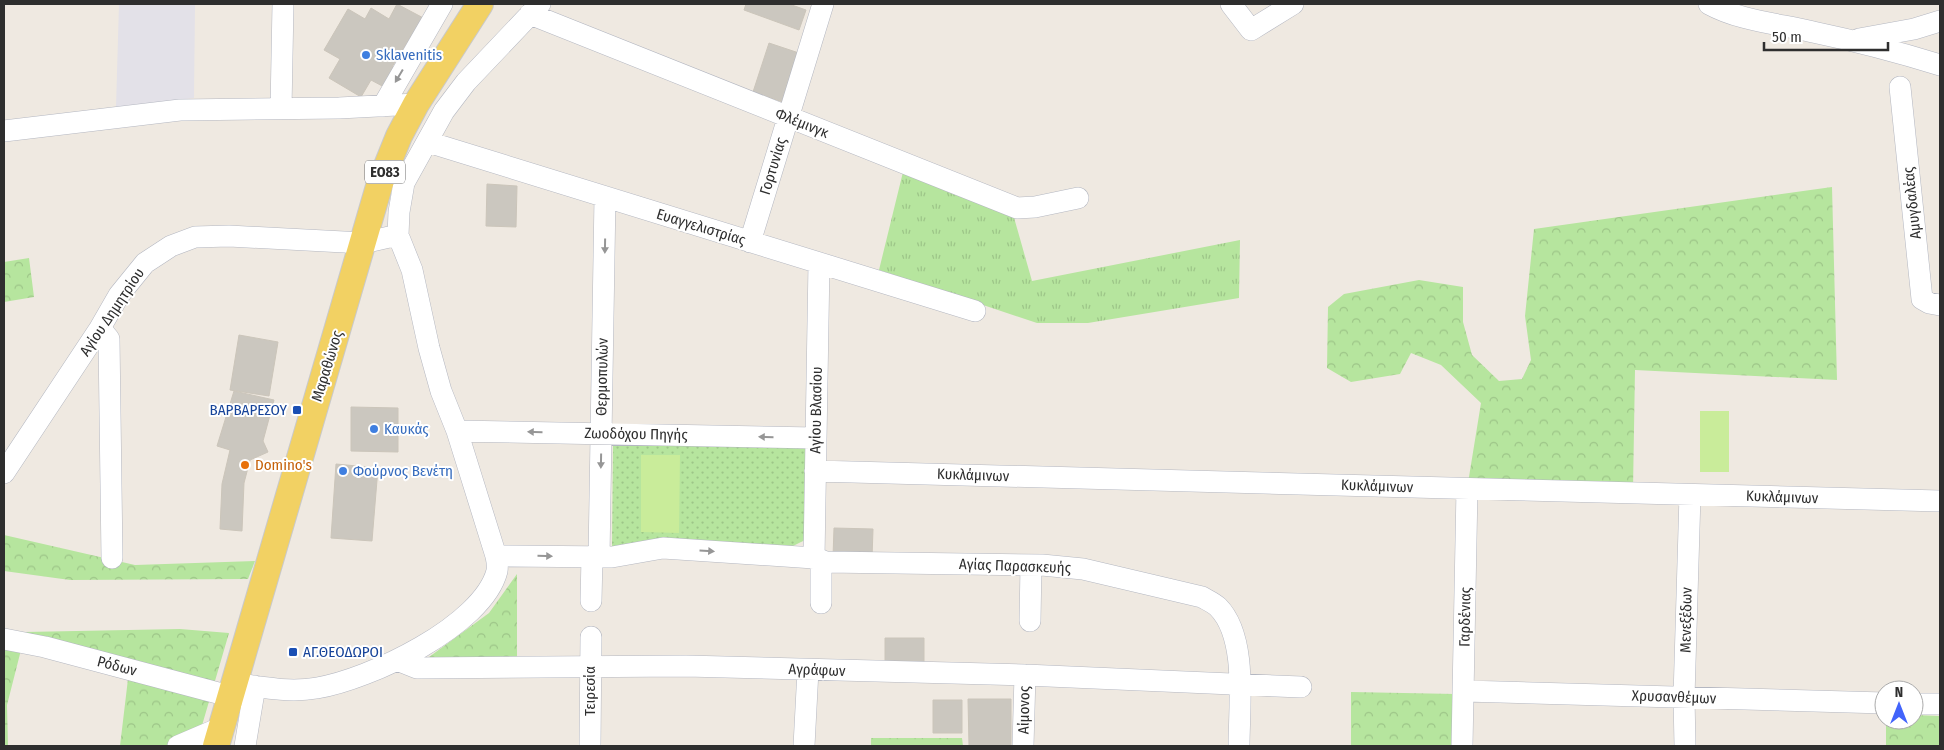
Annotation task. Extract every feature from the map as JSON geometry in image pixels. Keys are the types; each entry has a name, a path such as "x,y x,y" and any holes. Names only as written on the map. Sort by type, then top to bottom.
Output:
{"main road":[{"name":"Μαραθώνος","path":"218,737 239,688 380,183 399,136 416,104 480,4"}],"street":[{"path":"281,109 283,4"},
{"path":"383,106 442,4"},
{"name":"Γορτυνίας","path":"750,242 823,4"},
{"path":"1231,4 1251,30 1293,4"},
{"path":"1709,4 1745,17 1853,40 1940,65"},
{"path":"496,556 434,365 412,270 398,235 399,212 404,183 444,111 466,82 535,9"},
{"name":"Φλέμινγκ","path":"535,9 787,118 1017,208 1035,207 1078,198"},
{"path":"1853,40 1914,29 1938,17"},
{"name":"Αμυγδαλέας","path":"1900,87 1922,299 1929,304 1940,306"},
{"path":"4,131 180,110 281,109 416,104"},
{"name":"Ευαγγελιστρίας","path":"428,142 975,311"},
{"name":"Θερμοπυλών","path":"596,557 601,434 605,197"},
{"name":"Αγίου Δημητρίου","path":"4,473 100,328 119,295 145,263 170,246 195,237 229,236 363,243 398,235"},
{"name":"Αγίου Βλασίου","path":"819,263 815,471 817,559 821,603"},
{"path":"100,328 109,339 112,558"},
{"name":"Ζωοδόχου Πηγής","path":"457,431 815,438"},
{"name":"Κυκλάμινων","path":"815,471 1940,501"},
{"name":"Γαρδένιας","path":"1462,746 1465,692 1467,488"},
{"name":"Μενεξέδων","path":"1685,746 1684,697 1690,495"},
{"name":"Αγίας Παρασκευής","path":"496,556 612,557 663,548 817,559 826,562 1031,564 1083,569 1202,597 1218,607 1228,621 1238,648 1239,746"},
{"name":"Ρόδων","path":"4,640 239,688 276,690 316,688 353,678 397,660 451,628 472,609 490,588 497,570 496,556"},
{"path":"591,601 596,557"},
{"path":"1030,621 1031,564"},
{"name":"Τειρεσία","path":"590,746 591,637"},
{"name":"Αγράφων","path":"397,660 417,668 590,665 686,666 1025,675 1301,687"},
{"path":"804,746 808,670"},
{"name":"Αίμονος","path":"1023,746 1025,675"},
{"path":"239,688 245,746"},
{"name":"Χρυσανθέμων","path":"1465,692 1874,703"},
{"path":"1924,704 1940,704"},
{"path":"178,746 218,737"}],"shaded area":[{"path":"119,4 195,4 194,98 116,107"}],"green space":[{"path":"903,172 1013,214 1032,281 1240,240 1239,298 1088,323 1037,323 879,270"},
{"path":"1832,187 1837,380 1635,370 1633,489 1468,483 1481,403 1441,365 1411,353 1400,374 1351,382 1327,368 1328,307 1344,294 1419,280 1463,287 1463,322 1472,355 1499,381 1522,379 1531,360 1525,316 1534,229"},
{"path":"29,258 34,297 4,302 4,262"},
{"path":"1700,411 1729,411 1729,472 1700,472"},
{"path":"613,444 806,446 807,539 791,547 612,548"},
{"path":"641,455 680,455 679,533 641,532"},
{"path":"4,535 135,565 255,561 248,579 70,580 4,571"},
{"path":"517,574 517,658 425,660 489,613"},
{"path":"180,629 229,633 196,746 120,746 130,662 24,632"},
{"path":"4,650 21,650 7,705 8,746 4,746"},
{"path":"1351,692 1456,694 1455,746 1351,746"},
{"path":"1924,715 1940,716 1940,746 1886,746 1886,730 1924,730"},
{"path":"871,738 962,738 963,746 871,746"}],"building":[{"name":"Sklavenitis","path":"397,4 429,21 419,38 412,34 392,67 397,69 386,88 371,80 361,97 329,78 340,59 324,50 348,9 365,19 371,8 389,19"},
{"path":"746,4 789,4 806,10 799,30 744,10"},
{"path":"769,43 799,53 783,102 753,92"},
{"path":"487,184 517,186 516,227 486,226"},
{"path":"239,335 278,342 269,396 230,390"},
{"path":"234,391 274,400 263,441 268,452 250,460 244,483 242,531 220,529 222,484 230,450 217,446"},
{"name":"Καυκάς","path":"351,407 398,408 398,452 351,451"},
{"path":"336,464 378,468 372,541 331,538"},
{"path":"834,528 873,529 872,558 833,557"},
{"path":"885,638 924,638 924,668 885,668"},
{"path":"968,699 1011,699 1011,746 969,746"},
{"path":"933,700 962,700 962,733 933,733"}],"place":[{"name":"Sklavenitis","path":"366,55"},
{"name":"ΒΑΡΒΑΡΕΣΟΥ","path":"297,410"},
{"name":"Καυκάς","path":"374,429"},
{"name":"Domino's","path":"245,465"},
{"name":"Φούρνος Βενέτη","path":"343,471"},
{"name":"ΑΓ.ΘΕΟΔΩΡΟΙ","path":"293,652"}]}
